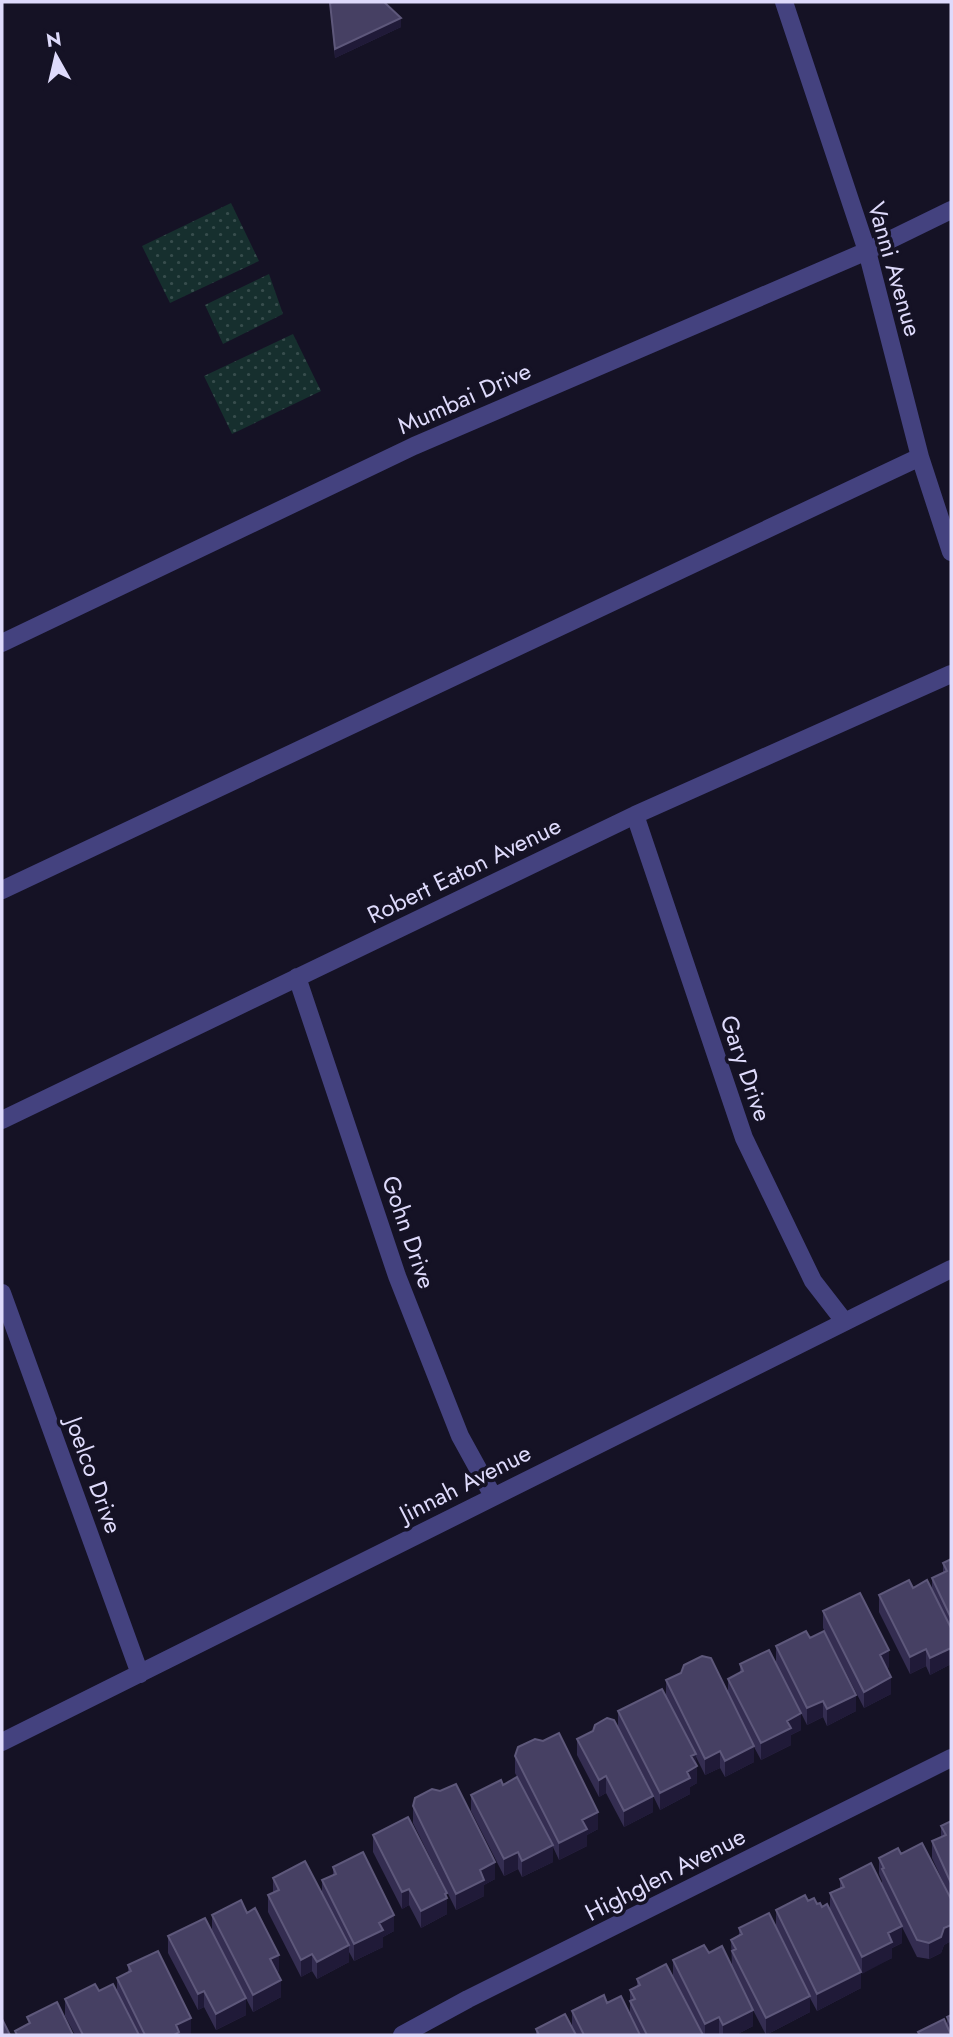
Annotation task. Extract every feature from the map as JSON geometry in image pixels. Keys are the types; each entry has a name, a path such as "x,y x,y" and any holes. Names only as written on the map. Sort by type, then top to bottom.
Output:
{"street":[{"name":"Vanni Avenue","path":"784,2 867,251 920,457 951,552"},
{"name":"Mumbai Drive","path":"2,643 414,446 867,251 951,210"},
{"path":"2,890 920,457"},
{"name":"Robert Eaton Avenue","path":"2,1120 635,815 951,674"},
{"name":"Gary Drive","path":"635,815 744,1138 814,1281 844,1321"},
{"name":"Gohn Drive","path":"297,978 397,1276 460,1436 493,1496"},
{"name":"Jinnah Avenue","path":"2,1742 951,1269"},
{"name":"Joelco Drive","path":"2,1293 140,1674"},
{"name":"Highglen Avenue","path":"402,2035 951,1758"}],"green space":[{"path":"231,203 259,261 170,303 142,246"},
{"path":"269,274 283,314 223,344 205,305"},
{"path":"293,334 321,391 232,434 204,376"}],"building":[{"path":"384,2 401,18 335,49 330,3"},
{"path":"951,1559 951,1618 932,1578 947,1571 943,1563"},
{"path":"909,1580 913,1588 927,1580 951,1628 951,1648 930,1658 926,1649 910,1657 879,1595"},
{"path":"860,1593 889,1650 880,1655 891,1677 864,1692 823,1611"},
{"path":"806,1631 810,1638 824,1631 856,1695 827,1709 823,1701 807,1708 776,1646"},
{"path":"769,1650 801,1713 787,1721 791,1728 761,1743 728,1679 743,1671 740,1664"},
{"path":"702,1656 711,1658 754,1746 725,1761 720,1751 705,1759 666,1680 681,1673 684,1665"},
{"path":"662,1689 696,1754 691,1756 697,1766 687,1772 690,1778 660,1793 618,1711"},
{"path":"607,1718 614,1720 653,1796 624,1811 606,1776 599,1780 577,1739 593,1731 595,1725"},
{"path":"559,1733 598,1812 582,1820 587,1829 559,1843 515,1756 518,1747 535,1739 543,1741"},
{"path":"517,1777 553,1845 522,1861 518,1852 504,1859 471,1795 501,1780 503,1785"},
{"path":"456,1784 495,1862 480,1870 484,1880 456,1894 413,1806 415,1798 432,1789 440,1791"},
{"path":"408,1817 447,1893 447,1898 421,1911 409,1889 402,1892 373,1835"},
{"path":"951,1821 951,1883 932,1841 946,1835 941,1826"},
{"path":"922,1843 951,1899 951,1925 944,1928 941,1937 929,1943 917,1940 879,1858 898,1848 901,1854"},
{"path":"363,1852 394,1915 379,1923 383,1930 354,1944 322,1880 336,1874 333,1867"},
{"path":"305,1861 349,1945 317,1962 312,1954 301,1960 268,1895 279,1890 273,1878"},
{"path":"871,1863 902,1926 888,1933 892,1942 862,1957 830,1893 844,1887 840,1879"},
{"path":"805,1895 808,1901 814,1898 822,1907 827,1904 861,1972 817,1994 776,1910"},
{"path":"241,1900 247,1913 255,1908 279,1955 270,1959 281,1980 253,1995 212,1915"},
{"path":"769,1913 810,1996 766,2018 732,1951 736,1949 731,1940 742,1934 739,1928"},
{"path":"205,1918 246,1998 216,2014 204,1991 198,1994 168,1936"},
{"path":"704,1945 709,1953 722,1946 753,2010 723,2025 719,2017 705,2024 673,1960"},
{"path":"158,1951 191,2018 176,2025 179,2032 174,2035 145,2035 117,1978 131,1971 128,1965"},
{"path":"666,1964 703,2035 647,2035 630,2001 635,1999 630,1990 640,1985 637,1979"},
{"path":"95,1984 99,1991 113,1984 139,2035 83,2035 65,1999"},
{"path":"604,1995 607,2003 621,1996 640,2035 584,2035 572,2011"},
{"path":"57,2002 73,2035 17,2035 15,2031 30,2023 27,2017"},
{"path":"565,2014 576,2035 539,2035 536,2029"},
{"path":"2,2019 10,2035 2,2035"},
{"path":"944,2019 951,2035 920,2035 918,2032"}]}
